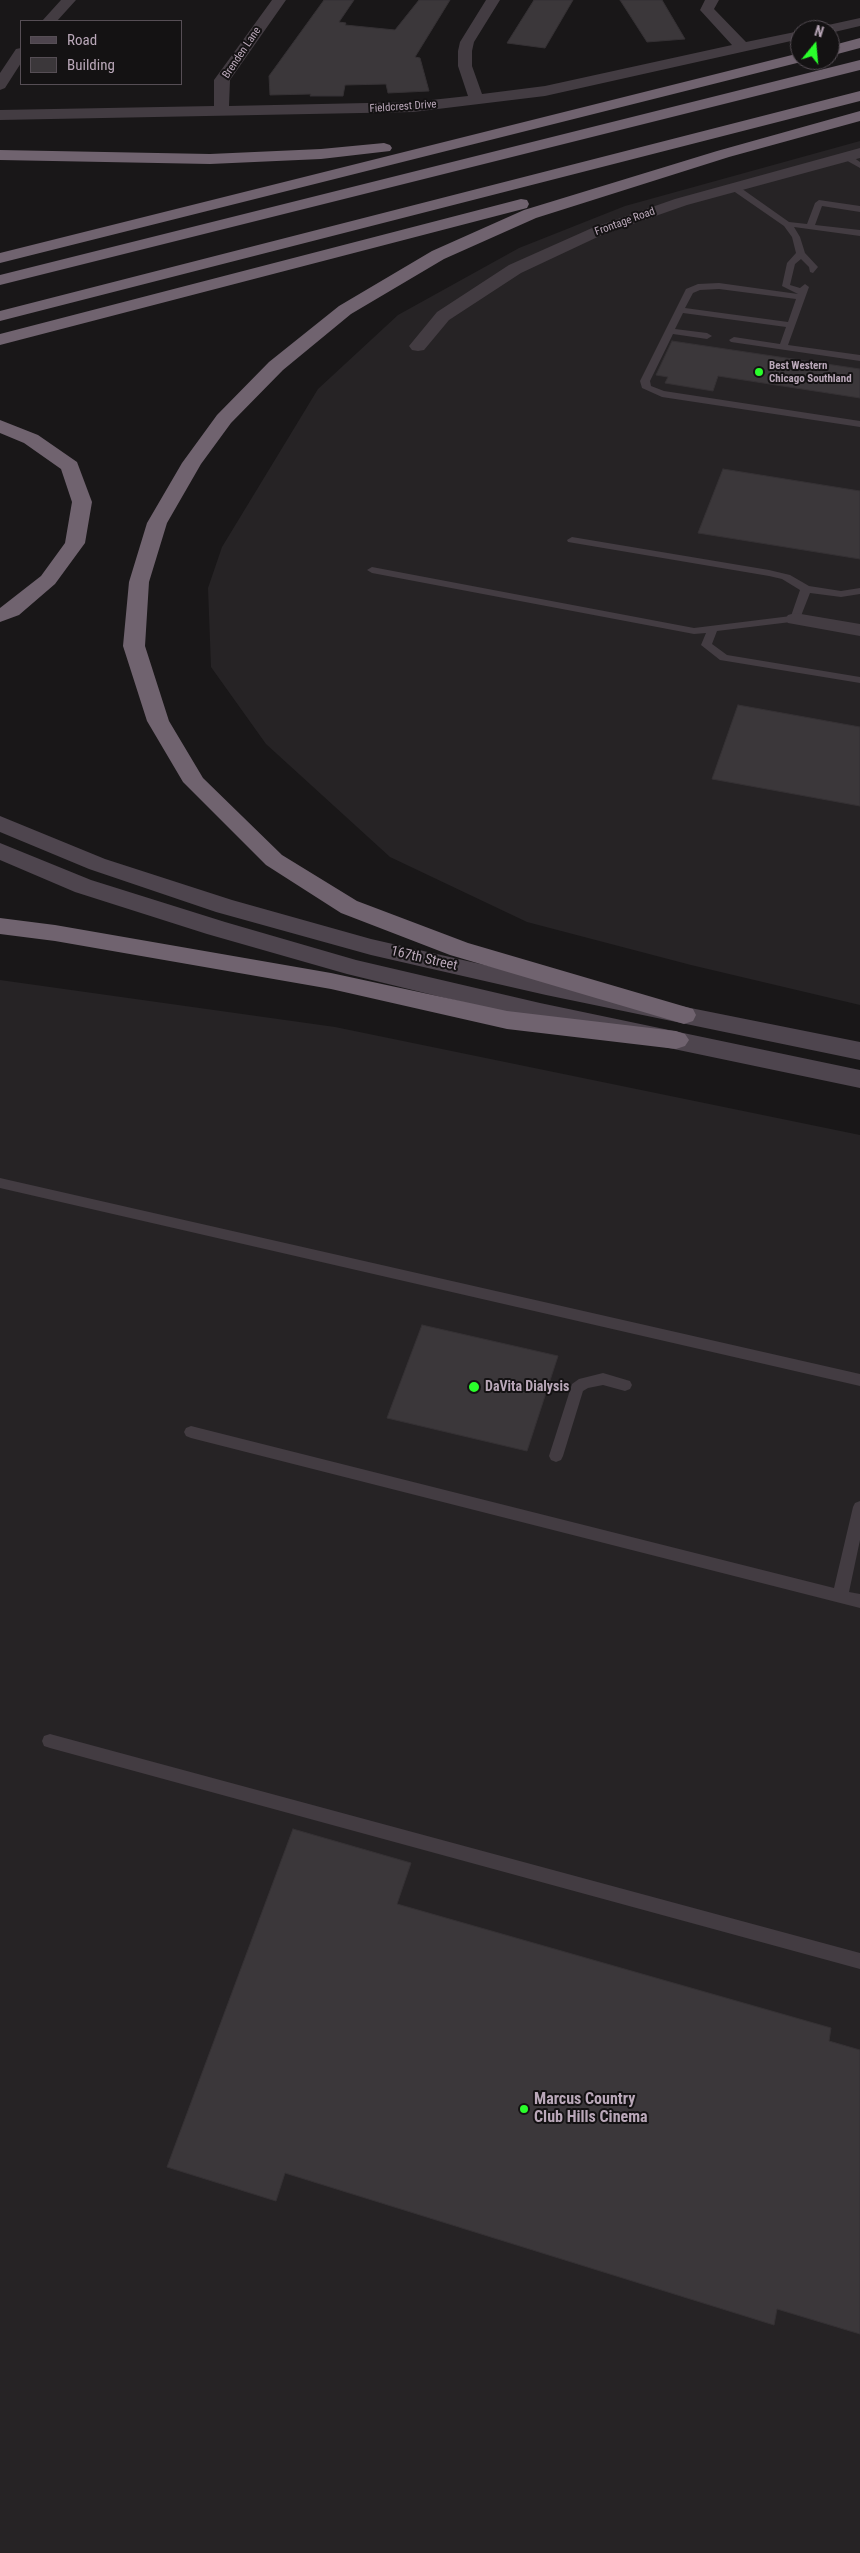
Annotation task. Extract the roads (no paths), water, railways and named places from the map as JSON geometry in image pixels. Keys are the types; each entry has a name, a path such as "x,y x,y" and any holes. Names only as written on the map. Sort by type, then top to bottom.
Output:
{"highway":[{"path":"840,48 860,43"},
{"path":"0,258 790,60"},
{"path":"0,280 860,65"},
{"path":"0,316 860,96"},
{"path":"0,340 292,262 723,154 860,116"},
{"path":"0,155 210,158 321,154 423,142 541,122"},
{"path":"684,1015 441,942 350,907 274,860 194,782 158,721 134,646 139,582 158,523 192,463 224,419 276,366 345,310 438,254 530,214 723,154"},
{"path":"0,426 31,439 70,466 82,502 75,542 48,580 12,611 0,616"},
{"path":"0,926 54,933 330,981 507,1020 676,1040"}],"main road":[{"name":"167th Street","path":"0,823 97,864 233,909 371,947 546,988 860,1051"},
{"name":"167th Street","path":"0,851 83,886 216,928 356,968 860,1079"}],"street":[{"path":"50,20 69,0"},
{"name":"Brenden Lane","path":"221,112 222,80 240,52 279,0"},
{"path":"477,100 465,66 465,51 467,42 493,0"},
{"path":"712,0 707,10 743,48"},
{"path":"840,26 860,22"},
{"name":"Fieldcrest Drive","path":"0,115 380,109 477,100 545,90 790,37"},
{"path":"0,57 19,55"},
{"path":"0,85 19,55"},
{"name":"Frontage Road","path":"418,346 443,316 515,269 598,231 681,202 856,159"},
{"path":"795,619 860,630"}],"lane":[{"path":"735,188 787,224 796,237 801,254 814,267 813,270"},
{"path":"810,226 819,203 860,209"},
{"path":"787,224 860,233"},
{"path":"801,254 791,263 786,286 803,292"},
{"path":"803,292 719,286 698,287 689,291 645,381 647,388 662,394 860,424"},
{"path":"783,347 803,292"},
{"path":"680,310 791,325"},
{"path":"669,331 707,336"},
{"path":"734,340 860,358"},
{"path":"572,540 769,573 786,577 806,589 841,594 860,591"},
{"path":"372,570 694,631 795,619 806,589"},
{"path":"713,628 706,645 724,658 860,680"},
{"path":"0,1183 860,1380"},
{"path":"556,1456 577,1388 584,1383 603,1378 625,1385"},
{"path":"191,1432 860,1600"},
{"path":"840,1596 860,1507"},
{"path":"50,1741 860,1961"}],"place":[{"name":"Best Western Chicago Southland","path":"759,372"},
{"name":"DaVita Dialysis","path":"474,1387"},
{"name":"Marcus Country Club Hills Cinema","path":"524,2109"}]}
